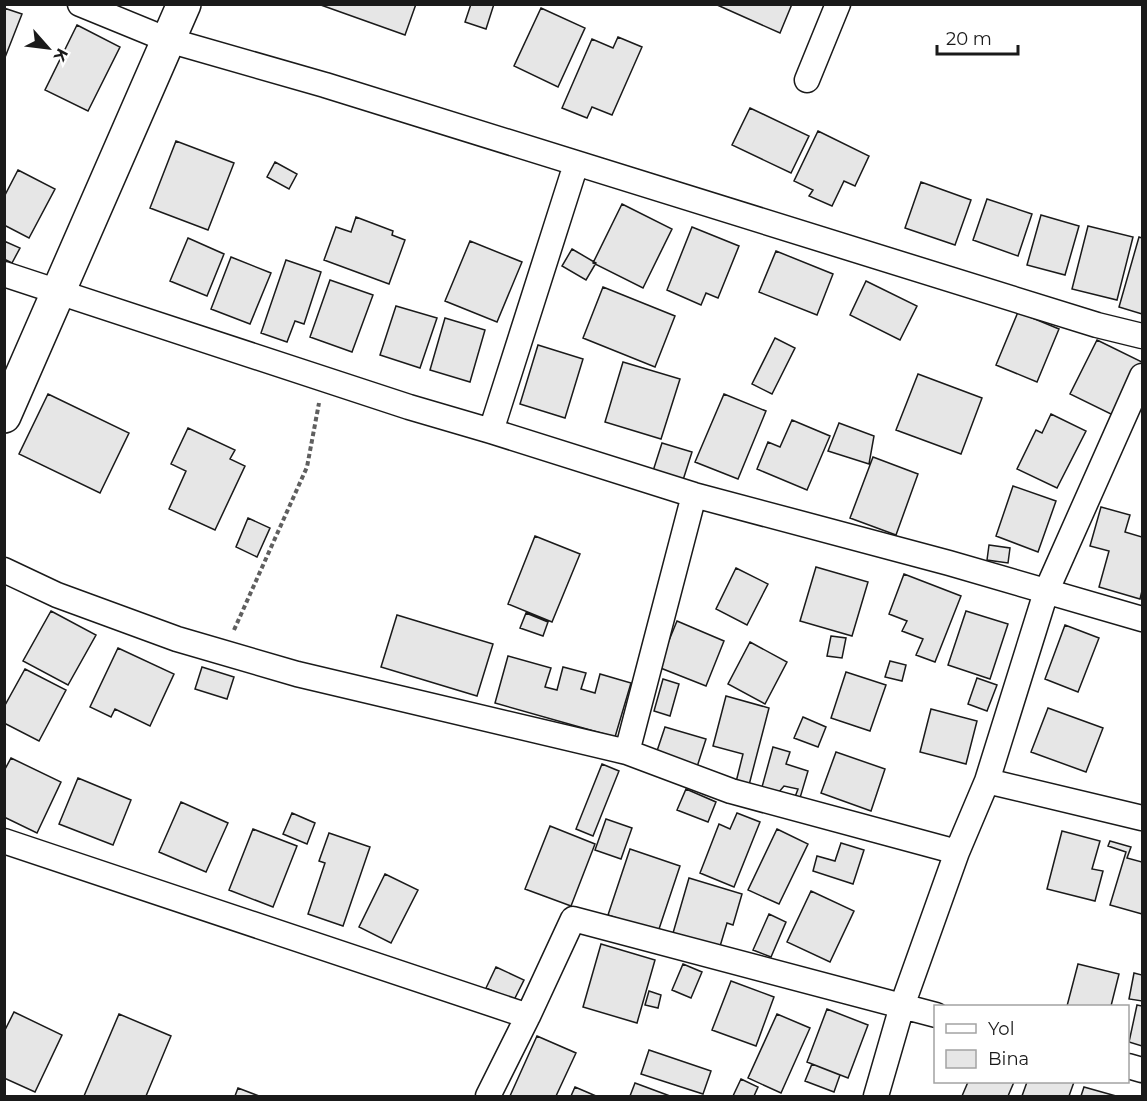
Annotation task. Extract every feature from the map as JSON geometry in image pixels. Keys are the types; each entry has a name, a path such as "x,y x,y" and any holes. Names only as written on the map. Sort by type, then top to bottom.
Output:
{"street":[{"path":"80,4 168,40 325,85 1074,318 1143,336"},
{"path":"4,416 184,4"},
{"path":"807,80 838,4"},
{"path":"491,431 576,164"},
{"path":"4,274 409,407 694,495 949,563 1143,619"},
{"path":"876,1096 902,1006 957,852 987,781 1046,592 1143,376"},
{"path":"627,752 694,495"},
{"path":"4,570 57,595 177,639 224,653 297,674 627,752 731,791 957,852"},
{"path":"987,781 1143,818"},
{"path":"4,842 528,1016"},
{"path":"488,1096 573,919 934,1014"}],"path":[{"path":"224,653 307,467 324,379"}],"building":[{"path":"318,4 416,4 405,35"},
{"path":"471,4 494,4 486,29 465,22"},
{"path":"715,4 792,4 780,33"},
{"path":"4,8 22,14 4,60"},
{"path":"541,8 585,28 558,87 514,66"},
{"path":"77,25 120,47 88,111 45,90"},
{"path":"618,37 642,47 612,115 592,107 587,118 562,108 592,39 613,48"},
{"path":"750,108 809,136 791,173 732,145"},
{"path":"818,131 869,156 855,186 844,181 832,206 809,196 813,190 794,181"},
{"path":"176,141 234,163 208,230 150,208"},
{"path":"275,162 297,174 289,189 267,177"},
{"path":"18,170 55,189 29,238 4,225 4,197"},
{"path":"921,182 971,200 955,245 905,228"},
{"path":"987,199 1032,214 1018,256 973,240"},
{"path":"622,204 672,229 643,288 593,263"},
{"path":"1041,215 1079,226 1065,275 1027,265"},
{"path":"356,217 393,231 392,235 405,240 389,284 324,260 336,227 351,232"},
{"path":"1088,226 1133,237 1117,300 1072,289"},
{"path":"692,227 739,246 718,298 706,293 701,305 667,290"},
{"path":"1139,237 1142,238 1142,314 1119,307"},
{"path":"188,238 224,254 207,296 170,281"},
{"path":"4,241 20,248 12,263 4,259"},
{"path":"470,241 522,262 497,322 445,301"},
{"path":"572,249 596,263 586,280 562,266"},
{"path":"776,251 833,274 817,315 759,292"},
{"path":"231,257 271,273 250,324 211,309"},
{"path":"286,260 321,272 304,324 295,321 287,342 261,333"},
{"path":"330,280 373,295 352,352 310,337"},
{"path":"866,281 917,306 900,340 850,315"},
{"path":"603,287 675,316 655,367 583,338"},
{"path":"396,306 437,318 420,368 380,355"},
{"path":"1018,312 1059,329 1037,382 996,365"},
{"path":"445,318 485,330 470,382 430,370"},
{"path":"775,338 795,348 772,394 752,384"},
{"path":"1097,340 1142,362 1117,417 1070,394"},
{"path":"538,345 583,359 565,418 520,404"},
{"path":"623,362 680,379 661,439 605,422"},
{"path":"918,374 982,398 961,454 896,430"},
{"path":"48,394 129,433 100,493 19,454"},
{"path":"724,394 766,411 738,479 695,462"},
{"path":"1051,414 1086,431 1057,488 1017,469 1036,430 1042,433"},
{"path":"792,420 830,436 807,490 757,469 768,442 780,447"},
{"path":"839,423 874,436 869,464 828,451"},
{"path":"188,428 235,450 230,459 245,466 215,530 169,509 186,471 171,464"},
{"path":"662,443 692,452 683,480 653,471"},
{"path":"873,457 918,474 896,535 850,518"},
{"path":"1013,486 1056,501 1038,552 996,536"},
{"path":"1101,507 1130,515 1125,532 1142,537 1140,599 1099,587 1109,551 1090,546"},
{"path":"248,518 270,528 257,557 236,547"},
{"path":"535,536 580,554 552,622 508,604"},
{"path":"989,545 1010,548 1008,563 987,560"},
{"path":"816,567 868,582 852,636 800,621"},
{"path":"736,568 768,584 747,625 716,609"},
{"path":"904,574 961,596 935,662 916,655 923,639 902,631 907,621 889,614"},
{"path":"51,611 96,635 68,685 23,661"},
{"path":"966,611 1008,624 990,679 948,665"},
{"path":"526,613 548,622 543,636 520,628"},
{"path":"397,615 493,644 477,696 381,667"},
{"path":"677,621 724,641 706,686 658,667"},
{"path":"1065,625 1099,638 1078,692 1045,679"},
{"path":"831,636 846,638 842,658 827,656"},
{"path":"750,642 787,662 765,704 728,684"},
{"path":"118,648 174,674 150,726 115,709 111,717 90,707"},
{"path":"508,656 551,668 545,687 557,690 563,667 586,673 581,689 595,693 600,674 631,683 615,737 495,703"},
{"path":"890,661 906,665 902,681 885,677"},
{"path":"202,667 234,677 227,699 195,689"},
{"path":"25,669 66,690 39,741 4,723 4,707"},
{"path":"846,672 886,685 870,731 831,718"},
{"path":"977,678 997,685 987,711 968,704"},
{"path":"663,679 679,684 670,716 654,711"},
{"path":"726,696 769,708 749,785 736,782 743,754 713,746"},
{"path":"1048,708 1103,728 1086,772 1031,752"},
{"path":"931,709 977,721 966,764 920,752"},
{"path":"803,717 826,727 818,747 794,738"},
{"path":"665,727 706,739 696,770 655,757"},
{"path":"773,747 790,752 786,764 808,771 800,798 795,797 798,789 784,786 779,792 762,787"},
{"path":"836,752 885,769 871,811 821,793"},
{"path":"11,758 61,782 37,833 4,817 4,771"},
{"path":"602,764 619,771 593,836 576,829"},
{"path":"78,778 131,800 113,845 59,824"},
{"path":"686,789 716,802 708,822 677,810"},
{"path":"181,802 228,823 206,872 159,852"},
{"path":"292,813 315,823 307,844 283,834"},
{"path":"737,813 760,822 734,887 700,873 719,824 730,829"},
{"path":"606,819 632,828 621,859 595,850"},
{"path":"550,826 595,844 571,906 525,889"},
{"path":"253,829 297,846 273,907 229,890"},
{"path":"777,829 808,844 779,904 748,890"},
{"path":"1062,831 1100,841 1092,869 1103,871 1095,901 1047,889"},
{"path":"329,833 370,847 343,926 308,914 325,863 319,861"},
{"path":"1110,841 1131,847 1127,858 1142,862 1142,914 1110,905 1126,852 1108,846"},
{"path":"841,843 864,850 853,884 813,871 817,856 835,861"},
{"path":"630,849 680,866 658,932 608,915"},
{"path":"385,874 418,890 391,943 359,927"},
{"path":"689,878 742,894 733,925 727,923 718,953 671,940"},
{"path":"811,891 854,911 830,962 787,942"},
{"path":"769,914 786,922 771,957 753,950"},
{"path":"601,944 655,960 637,1023 583,1007"},
{"path":"683,964 702,972 691,998 672,990"},
{"path":"1078,964 1119,974 1111,1005 1067,1005"},
{"path":"496,967 524,980 514,1000 486,988"},
{"path":"1134,973 1142,975 1142,1001 1129,999"},
{"path":"731,981 774,997 756,1046 712,1030"},
{"path":"649,991 661,995 658,1008 645,1005"},
{"path":"1137,1005 1142,1006 1142,1046 1129,1042"},
{"path":"827,1009 868,1025 848,1078 807,1062"},
{"path":"14,1012 62,1035 35,1092 4,1078 4,1032"},
{"path":"119,1014 171,1036 146,1096 84,1096"},
{"path":"777,1014 810,1028 781,1093 748,1078"},
{"path":"537,1036 576,1053 556,1096 510,1096"},
{"path":"649,1050 711,1071 703,1094 641,1074"},
{"path":"812,1064 840,1075 834,1092 805,1081"},
{"path":"741,1079 758,1087 754,1096 733,1096"},
{"path":"635,1083 670,1096 630,1096"},
{"path":"968,1083 1014,1083 1008,1096 962,1096"},
{"path":"1027,1083 1074,1083 1069,1096 1022,1096"},
{"path":"575,1087 596,1096 571,1096"},
{"path":"1084,1087 1116,1096 1081,1096"},
{"path":"238,1088 259,1096 235,1096"}]}
